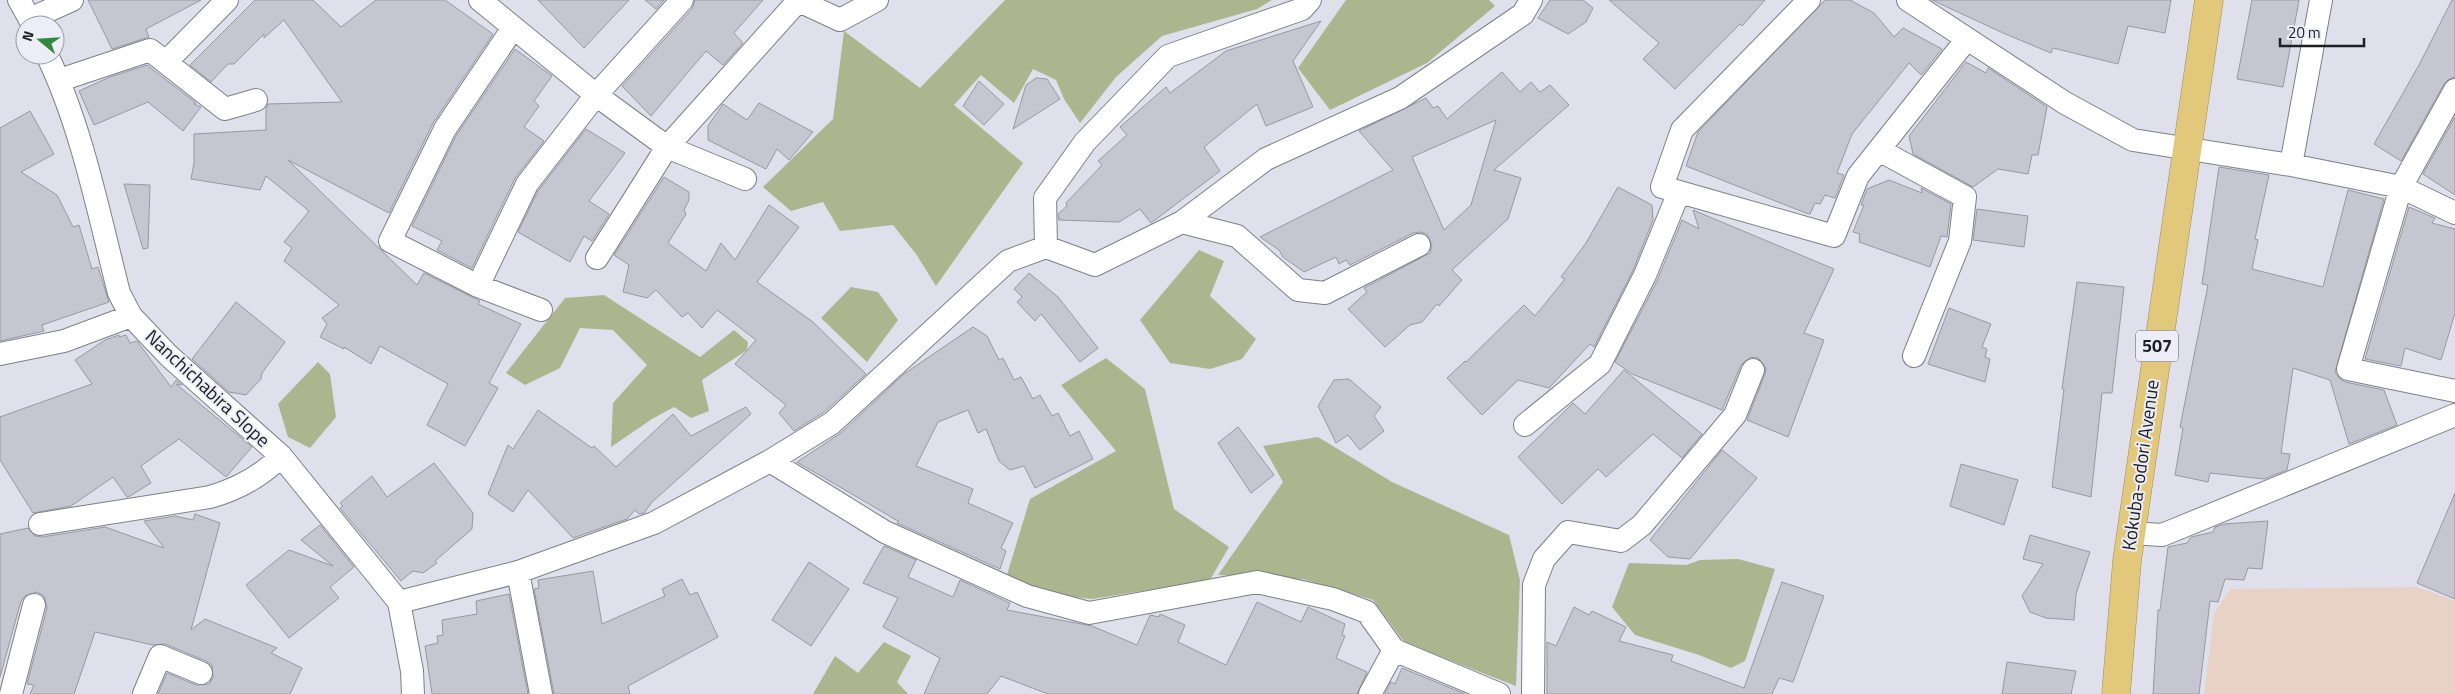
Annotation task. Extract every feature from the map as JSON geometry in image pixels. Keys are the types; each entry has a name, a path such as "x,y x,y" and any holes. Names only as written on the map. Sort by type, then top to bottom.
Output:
{"highway":[{"name":"Kokuba-odori Avenue","path":"2116,694 2120,623 2131,533 2209,0"}],"street":[{"path":"19,0 27,15"},
{"path":"44,15 72,0"},
{"path":"166,62 227,0"},
{"path":"480,0 596,95 668,147 744,179"},
{"path":"478,286 528,184 596,95 682,0"},
{"path":"598,258 668,147 798,0 840,20 877,0"},
{"path":"1046,247 1045,198 1085,142 1168,56 1302,9 1310,0"},
{"path":"399,602 518,572 654,522 770,461 832,423 1008,261 1046,247 1095,265 1182,222 1266,159 1400,98 1522,14 1531,0"},
{"path":"1809,0 1682,130 1662,187 1834,236 1858,176 1967,39"},
{"path":"1908,0 2065,103 2133,140 2291,165 2401,187 2455,213"},
{"path":"2291,165 2321,0"},
{"path":"513,28 445,129 390,241 478,286 541,310"},
{"path":"60,80 150,50 225,109 256,100"},
{"name":"Nanchichabira Slope","path":"52,65 60,80 74,124 119,293 131,316 169,356 281,456 399,602 412,671 413,694"},
{"path":"2131,533 2162,534 2452,416 2455,393 2348,369 2401,187 2455,90"},
{"path":"1879,150 1965,197 1960,241 1914,356"},
{"path":"1525,425 1600,364 1645,275 1678,192"},
{"path":"1182,222 1236,236 1298,290 1325,293 1419,245"},
{"path":"0,354 64,341 131,316"},
{"path":"1533,694 1534,585 1544,559 1568,532 1620,541 1642,525 1735,415 1753,370"},
{"path":"40,524 210,496 234,490 269,469 281,456"},
{"path":"770,461 885,532 1027,596 1089,613 1257,582 1333,599 1367,612 1394,650 1499,694"},
{"path":"518,572 541,694"},
{"path":"11,694 34,605"},
{"path":"1370,694 1394,650"},
{"path":"144,694 160,656 201,673"}],"shaded area":[{"path":"2417,587 2455,601 2455,694 2204,694 2214,614 2230,589"}],"green space":[{"path":"1005,0 1272,0 1257,9 1162,36 1116,77 1080,123 1064,99 1056,80 1033,69 1014,103 981,75 954,105 1023,163 936,286 916,254 893,225 840,231 823,202 791,211 763,187 833,119 844,31 920,88"},
{"path":"1346,0 1489,0 1495,6 1427,63 1330,110 1298,68"},
{"path":"1199,250 1224,261 1210,296 1256,339 1242,359 1210,369 1170,363 1140,320"},
{"path":"851,287 878,292 898,320 867,362 821,318"},
{"path":"604,295 700,357 734,330 748,342 747,350 702,380 709,411 691,418 674,407 652,419 611,447 613,403 647,365 613,330 580,328 560,368 525,385 506,373 565,298"},
{"path":"1106,358 1145,389 1174,509 1229,547 1210,580 1092,599 1046,594 1006,578 1030,499 1116,451 1061,385"},
{"path":"318,362 330,374 336,417 310,448 288,437 278,404"},
{"path":"1318,437 1392,482 1509,535 1520,580 1516,686 1405,643 1373,600 1303,579 1218,575 1283,482 1263,446"},
{"path":"1738,559 1775,569 1745,661 1731,668 1699,655 1635,635 1612,607 1629,563 1686,565 1700,560"},
{"path":"884,642 911,656 897,682 908,694 813,694 835,656 858,673"}],"building":[{"path":"88,0 201,0 146,29 149,37 112,49"},
{"path":"255,0 313,0 341,27 376,0 445,0 493,34 433,123 389,213 288,160 417,285 424,273 480,301 478,304 521,324 489,383 498,388 465,446 427,425 448,384 380,346 371,364 344,347 344,349 320,337 327,324 322,318 339,305 284,261 292,248 284,242 309,211 266,176 260,190 191,179 194,163 194,134 266,130 266,109 268,104 342,102 284,20 264,38 264,34 234,64 228,64 211,82 190,65"},
{"path":"538,0 629,0 584,48"},
{"path":"645,0 664,0 656,9"},
{"path":"695,0 763,0 734,33 743,43 723,65 706,51 651,116 622,86 692,9"},
{"path":"1550,0 1583,0 1593,8 1586,22 1568,34 1538,18"},
{"path":"1609,0 1765,0 1742,26 1740,24 1675,89 1643,59 1659,43"},
{"path":"1825,0 1850,0 1874,13 1894,37 1903,28 1942,49 1921,75 1909,63 1852,134 1837,173 1844,175 1835,198 1825,195 1820,204 1815,203 1810,214 1686,166 1698,132"},
{"path":"1932,0 2171,0 2165,33 2128,26 2118,64 2053,48 2051,53"},
{"path":"2252,0 2299,0 2283,87 2237,79"},
{"path":"2452,0 2455,0 2455,77 2449,79 2444,84 2401,161 2374,144 2419,65"},
{"path":"1321,21 1293,61 1313,107 1266,126 1257,104 1204,147 1220,171 1151,223 1140,209 1119,222 1059,220 1058,214 1067,206 1066,203 1102,165 1098,161 1127,135 1120,127 1166,87 1170,93 1226,51"},
{"path":"515,49 552,76 534,101 539,106 524,127 544,141 515,178 472,268 437,250 442,241 412,226 456,136"},
{"path":"1966,62 1986,73 1988,68 2047,107 2038,155 2032,155 2028,174 1998,169 1973,187 1913,154 1909,136"},
{"path":"147,65 196,103 194,104 201,107 183,131 148,102 94,125 79,91 110,77"},
{"path":"1502,72 1520,92 1531,82 1540,92 1550,85 1569,105 1494,170 1521,178 1508,219 1452,270 1462,280 1439,306 1437,304 1422,322 1410,325 1385,347 1348,309 1367,292 1364,288 1430,253 1432,245 1427,234 1413,233 1350,265 1346,260 1339,264 1336,257 1304,272 1283,257 1279,250 1260,237 1393,170 1359,131 1426,98 1433,108 1438,106 1447,119","holes":["1496,120 1471,205 1444,230 1412,157"]},
{"path":"1036,78 1047,79 1060,99 1013,129 1026,85"},
{"path":"979,81 1004,104 984,125 963,106"},
{"path":"759,103 813,132 789,160 777,149 766,169 708,140 708,126 723,104 747,120"},
{"path":"30,111 54,154 21,172 57,195 73,227 79,225 92,269 98,267 109,302 42,325 44,331 0,341 0,128"},
{"path":"2455,117 2455,195 2423,174"},
{"path":"586,129 625,153 589,201 609,214 592,241 584,236 570,262 518,232 538,191"},
{"path":"2219,167 2269,175 2255,239 2258,240 2252,269 2323,287 2348,190 2384,199 2335,372 2345,382 2384,390 2397,425 2349,444 2330,380 2293,368 2281,453 2290,454 2287,470 2264,479 2210,473 2208,482 2175,475 2183,428 2180,427 2208,285 2202,284"},
{"path":"664,177 689,192 689,200 684,210 686,214 668,243 706,271 721,243 735,260 769,205 799,227 757,282 813,322 866,374 824,412 794,431 779,413 786,405 735,364 756,340 717,310 702,328 688,313 682,317 656,290 647,298 623,292 629,265 614,255"},
{"path":"1889,180 1922,193 1921,188 1951,204 1947,237 1941,236 1930,267 1859,242 1860,234 1853,232 1864,205 1861,205 1867,189"},
{"path":"124,184 150,185 148,248 143,249"},
{"path":"1618,187 1652,205 1653,220 1633,270 1594,347 1590,344 1549,388 1518,380 1482,415 1447,378 1524,305 1535,316 1565,279 1561,277 1586,243"},
{"path":"2409,207 2435,218 2432,223 2455,229 2455,313 2441,360 2405,348 2401,366 2365,359"},
{"path":"1977,209 2028,216 2024,247 1973,240"},
{"path":"1693,210 1834,269 1804,333 1824,340 1788,437 1747,420 1765,374 1766,368 1758,358 1751,357 1741,365 1722,410 1632,374 1615,362 1657,281 1682,220 1699,229"},
{"path":"1029,273 1058,297 1098,348 1080,362 1041,314 1035,321 1017,302 1022,297 1014,289"},
{"path":"2077,282 2124,287 2112,393 2102,393 2091,497 2052,487 2064,389 2062,389"},
{"path":"236,302 285,342 262,373 261,379 246,395 229,392 192,359"},
{"path":"1949,308 1991,324 1982,347 1987,349 1985,357 1990,359 1985,382 1928,364"},
{"path":"973,327 987,336 999,360 1003,358 1014,380 1021,377 1033,399 1040,395 1052,416 1058,413 1070,436 1079,431 1093,459 1035,488 1024,466 1010,470 999,461 986,429 978,433 968,410 938,422 916,466 973,489 968,503 1013,523 1001,548 1006,551 1000,569 897,523 898,521 797,462 841,433 904,374"},
{"path":"119,335 119,337 126,335 130,343 137,341 171,387 176,380 182,385 176,384 252,447 226,477 179,439 141,466 151,483 130,496 127,497 113,477 71,506 33,513 0,460 0,417 92,384 75,360 105,340"},
{"path":"1624,370 1702,434 1682,458 1653,434 1606,477 1598,469 1562,504 1518,457 1573,403 1585,414"},
{"path":"1349,379 1381,407 1374,416 1384,431 1360,450 1348,435 1336,443 1318,406 1334,380"},
{"path":"746,407 751,414 652,502 644,513 639,514 635,510 627,519 573,538 528,490 513,512 488,494 508,445 513,449 538,410 592,448 594,446 616,467 673,414 691,436"},
{"path":"1238,427 1274,475 1251,493 1218,443"},
{"path":"1722,450 1757,478 1690,559 1668,557 1650,540"},
{"path":"434,463 473,513 472,529 435,561 437,563 423,573 413,571 401,581 340,508 343,506 340,503 372,476 387,497"},
{"path":"1961,464 2018,480 2004,525 1950,506"},
{"path":"2455,493 2455,599 2417,583"},
{"path":"195,514 220,523 191,630 205,619 277,648 271,653 302,668 290,694 158,694 167,673 196,685 209,684 213,678 212,665 165,644 153,645 95,632 74,694 30,694 34,685 27,684 47,608 44,596 37,592 25,596 21,601 0,677 0,534 28,528 35,536 42,537 105,527 164,548 144,521 175,516 193,520"},
{"path":"2268,521 2262,569 2248,568 2244,580 2225,579 2218,602 2210,601 2199,694 2153,694 2158,610 2160,610 2168,547 2187,543 2191,537 2213,532 2215,527 2224,524"},
{"path":"320,525 354,567 330,587 339,598 289,638 246,585 289,550 333,566 301,540"},
{"path":"2030,535 2090,552 2076,594 2074,620 2046,618 2030,612 2022,596 2043,564 2023,559"},
{"path":"884,546 916,560 908,577 953,597 960,580 1010,603 1007,610 1092,626 1137,645 1150,615 1159,617 1160,614 1185,625 1178,642 1226,665 1257,602 1301,622 1308,607 1345,624 1342,635 1345,636 1336,658 1367,672 1357,694 1048,694 1001,676 987,694 924,694 940,658 883,627 898,598 863,583"},
{"path":"809,562 849,589 811,646 772,620"},
{"path":"593,571 602,624 665,596 662,589 682,579 690,595 697,592 718,637 628,686 630,694 554,694 534,589 539,588 538,580"},
{"path":"1782,582 1824,596 1793,682 1779,678 1772,694 1547,694 1547,642 1556,646 1574,607 1589,615 1592,611 1626,627 1619,641 1673,655 1671,661 1744,688"},
{"path":"509,594 528,694 432,694 425,646 438,643 437,636 443,635 442,620 477,614 476,601"},
{"path":"2007,662 2076,671 2071,694 2002,694"},
{"path":"1402,668 1465,694 1385,694 1391,682 1395,684"}]}
